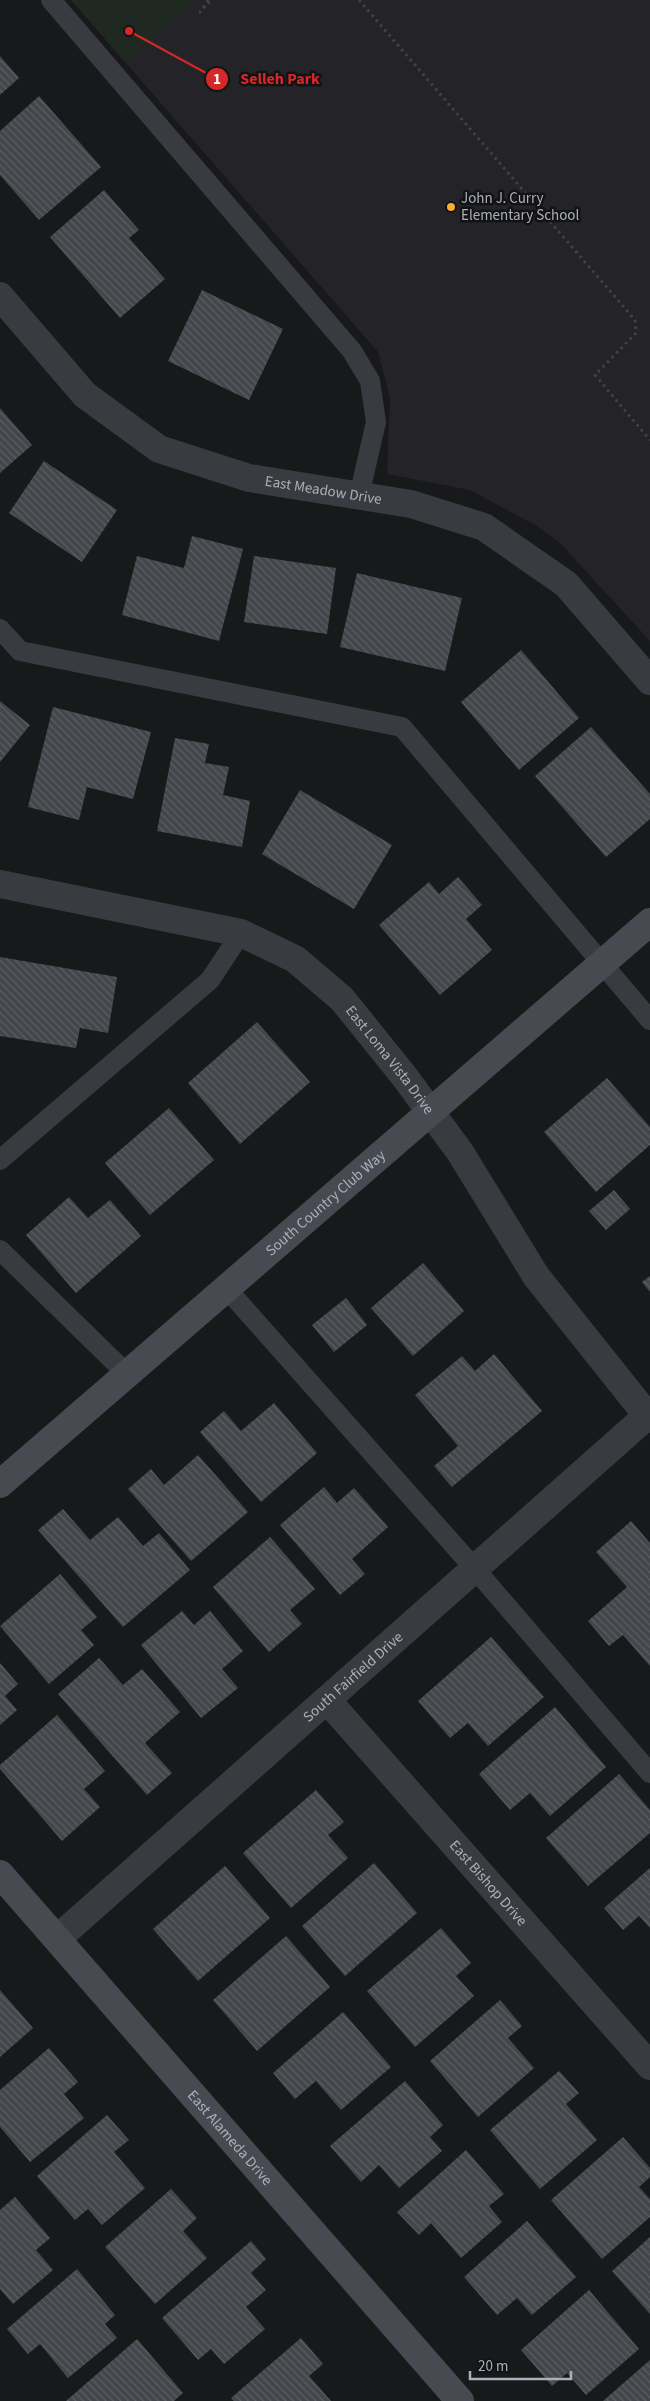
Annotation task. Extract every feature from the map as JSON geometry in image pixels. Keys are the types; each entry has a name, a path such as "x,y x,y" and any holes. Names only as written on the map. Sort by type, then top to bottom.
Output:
{"street":[{"name":"East Meadow Drive","path":"0,296 85,395 159,449 249,478 411,504 484,527 566,584 650,681"},
{"name":"East Loma Vista Drive","path":"0,884 241,933 294,959 342,998 432,1112 460,1152 536,1276 648,1418"},
{"name":"South Country Club Way","path":"0,1484 650,922"},
{"name":"South Fairfield Drive","path":"58,1938 648,1418"},
{"name":"East Bishop Drive","path":"327,1700 650,2066"},
{"name":"East Alameda Drive","path":"0,1874 58,1938 460,2401"}],"lane":[{"path":"51,0 352,351 370,381 376,422 360,496"},
{"path":"0,629 20,651 402,727 650,1020"},
{"path":"0,1160 210,980 241,933"},
{"path":"0,1250 127,1374"},
{"path":"227,1289 475,1569 650,1773"}],"path":[{"path":"359,0 635,320 636,333 595,375 650,440"}],"shaded area":[{"path":"71,0 197,0 125,62"},
{"name":"John J. Curry Elementary School","path":"197,0 650,0 650,641 559,542 535,525 470,490 387,474 390,398 378,352 125,62"}],"building":[{"path":"0,56 19,78 0,95"},
{"path":"39,96 101,167 39,220 0,175 0,131"},
{"path":"104,190 139,230 129,238 165,279 120,318 50,237"},
{"path":"202,290 283,329 249,400 168,361"},
{"path":"0,408 32,445 0,473"},
{"path":"44,461 117,510 82,562 9,513"},
{"path":"192,536 243,549 219,641 122,615 137,556 184,568"},
{"path":"254,556 336,568 327,634 244,622"},
{"path":"357,573 462,598 445,671 340,647"},
{"path":"521,650 579,718 519,770 461,702"},
{"path":"0,701 30,725 0,762"},
{"path":"53,707 151,732 133,799 87,787 79,820 28,807"},
{"path":"591,727 650,794 650,819 606,857 535,776"},
{"path":"175,738 209,744 205,763 229,767 223,795 250,801 242,847 157,831"},
{"path":"300,790 392,845 354,909 262,854"},
{"path":"458,877 482,905 466,919 492,950 440,995 379,925 429,882 439,894"},
{"path":"0,957 117,977 108,1033 80,1028 76,1048 0,1036"},
{"path":"257,1022 310,1082 240,1144 188,1083"},
{"path":"607,1078 650,1127 650,1145 596,1192 544,1132"},
{"path":"169,1108 214,1160 150,1215 105,1163"},
{"path":"614,1190 630,1209 606,1230 589,1211"},
{"path":"69,1197 88,1218 110,1200 141,1236 76,1293 26,1235"},
{"path":"423,1263 464,1311 413,1356 371,1308"},
{"path":"650,1276 650,1292 642,1282"},
{"path":"346,1298 367,1325 334,1352 312,1325"},
{"path":"494,1354 542,1411 452,1487 434,1466 458,1446 415,1395 462,1356 475,1371"},
{"path":"274,1403 317,1453 261,1502 200,1432 224,1411 241,1431"},
{"path":"198,1455 248,1512 191,1561 128,1489 151,1469 164,1485"},
{"path":"324,1487 337,1503 354,1488 388,1527 352,1559 365,1574 340,1595 280,1525"},
{"path":"63,1509 90,1540 118,1517 143,1546 159,1533 190,1570 123,1627 38,1530"},
{"path":"631,1521 650,1543 650,1666 623,1635 609,1646 588,1621 627,1587 596,1552"},
{"path":"270,1537 315,1589 290,1610 302,1624 269,1652 213,1587"},
{"path":"60,1574 97,1617 81,1630 94,1645 49,1684 0,1626"},
{"path":"182,1611 194,1625 210,1611 243,1651 222,1669 238,1688 201,1718 141,1645"},
{"path":"491,1637 544,1697 488,1746 468,1723 450,1738 418,1701"},
{"path":"99,1658 123,1685 142,1669 180,1712 145,1743 172,1773 147,1795 58,1694"},
{"path":"0,1663 18,1684 5,1696 17,1710 0,1725"},
{"path":"555,1707 606,1767 550,1816 530,1793 510,1810 479,1774"},
{"path":"57,1715 105,1771 84,1789 100,1807 62,1841 0,1769 0,1765"},
{"path":"619,1774 650,1810 650,1833 588,1886 546,1838"},
{"path":"316,1790 344,1822 328,1835 348,1858 291,1908 243,1853"},
{"path":"374,1863 417,1913 345,1976 302,1926"},
{"path":"225,1866 270,1918 198,1981 153,1929"},
{"path":"650,1868 650,1928 639,1916 623,1930 604,1908"},
{"path":"441,1928 471,1963 456,1976 474,1996 415,2047 367,1991"},
{"path":"286,1936 330,1987 257,2051 213,2000"},
{"path":"0,1990 33,2028 0,2057"},
{"path":"500,2000 522,2026 508,2038 534,2068 478,2117 430,2061"},
{"path":"343,2012 391,2067 341,2110 316,2081 295,2099 273,2073"},
{"path":"49,2048 78,2082 64,2094 84,2118 30,2162 0,2127 0,2090"},
{"path":"559,2071 579,2093 566,2104 597,2140 540,2189 490,2130"},
{"path":"405,2081 443,2125 430,2137 442,2151 399,2188 379,2165 361,2182 330,2146"},
{"path":"107,2115 129,2140 114,2152 145,2188 102,2225 88,2209 75,2220 37,2176"},
{"path":"623,2137 650,2168 650,2177 639,2187 650,2199 650,2217 602,2259 551,2200"},
{"path":"466,2150 504,2194 489,2206 502,2222 461,2258 431,2223 419,2235 397,2212"},
{"path":"171,2189 197,2218 183,2231 207,2258 155,2304 105,2247"},
{"path":"15,2197 50,2238 36,2250 53,2270 13,2304 0,2289 0,2210"},
{"path":"527,2221 576,2277 532,2315 517,2298 497,2315 464,2277"},
{"path":"650,2237 650,2314 612,2271"},
{"path":"251,2241 266,2259 251,2273 266,2290 246,2307 265,2329 224,2364 211,2349 198,2360 162,2318"},
{"path":"77,2269 115,2315 105,2324 117,2338 68,2378 40,2344 28,2354 7,2329"},
{"path":"589,2290 639,2349 586,2395 567,2373 552,2386 521,2350"},
{"path":"301,2338 323,2364 309,2376 331,2401 234,2401 231,2398"},
{"path":"137,2339 183,2393 174,2401 66,2401"},
{"path":"650,2360 650,2401 603,2401"}],"place":[{"name":"Selleh Park","path":"129,31"},
{"name":"John J. Curry Elementary School","path":"451,207"}]}
